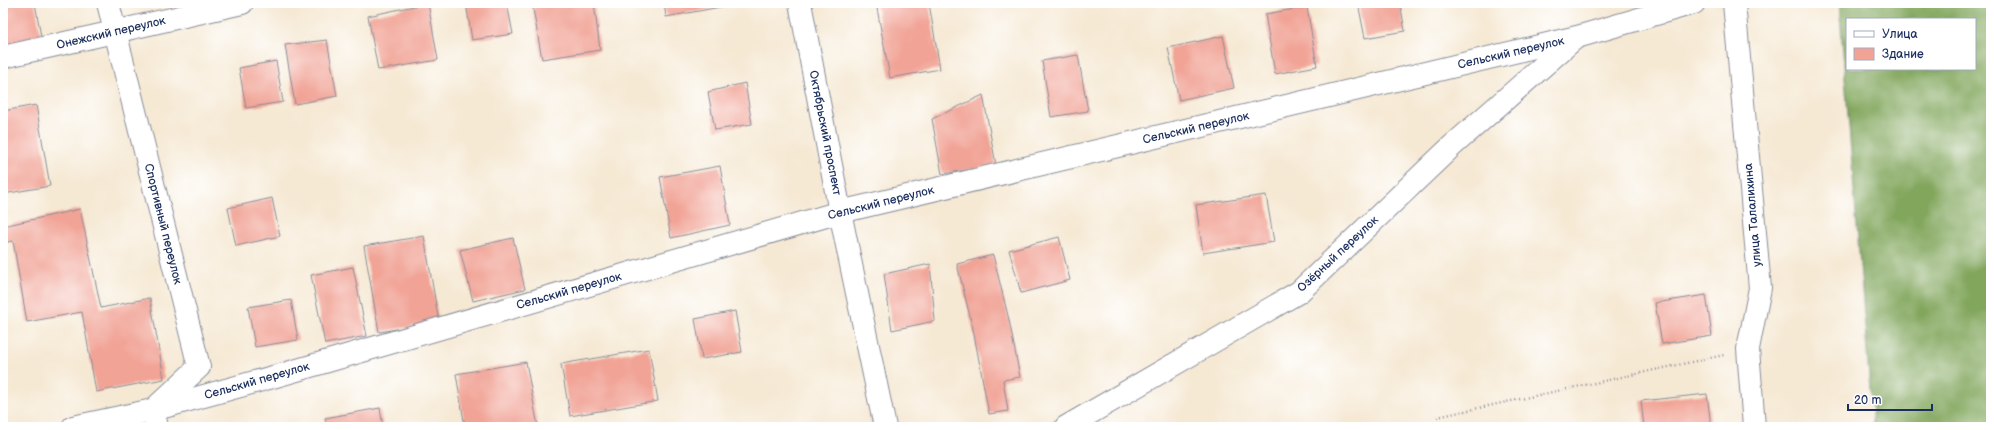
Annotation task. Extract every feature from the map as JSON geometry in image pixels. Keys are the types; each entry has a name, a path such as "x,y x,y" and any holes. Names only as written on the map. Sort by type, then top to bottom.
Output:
{"street":[{"name":"Спортивный переулок","path":"108,3 114,32 200,367 155,418"},
{"name":"Онежский переулок","path":"3,57 242,3"},
{"name":"Октябрьский проспект","path":"800,3 840,212 885,427"},
{"name":"Сельский переулок","path":"74,427 155,418 287,373 840,212 1577,37 1694,3"},
{"name":"улица Талалихина","path":"1734,3 1760,288 1748,349 1754,427"},
{"name":"Озёрный переулок","path":"1066,427 1299,292 1452,146 1577,37"}],"path":[{"path":"1437,417 1748,349"}],"green space":[{"path":"1839,3 1991,3 1991,427 1873,427"}],"building":[{"path":"3,3 35,3 43,48 3,55"},
{"path":"428,3 438,60 378,70 368,16"},
{"path":"466,3 507,3 513,34 472,40"},
{"path":"532,3 594,3 600,50 542,59"},
{"path":"664,3 725,3 726,6 666,17"},
{"path":"876,3 929,3 940,69 890,78"},
{"path":"1358,3 1400,3 1405,31 1365,38"},
{"path":"1307,7 1317,66 1275,74 1265,14"},
{"path":"1223,36 1234,88 1179,100 1168,48"},
{"path":"327,40 337,96 295,104 285,45"},
{"path":"1078,55 1088,111 1051,117 1042,61"},
{"path":"276,61 283,102 246,108 239,68"},
{"path":"745,83 752,124 715,130 708,92"},
{"path":"983,95 996,165 942,174 932,119"},
{"path":"36,105 50,186 3,194 3,111"},
{"path":"720,166 730,225 671,238 660,177"},
{"path":"1266,195 1274,242 1203,253 1196,205"},
{"path":"272,198 280,236 236,246 228,208"},
{"path":"80,209 101,308 150,298 164,379 96,392 82,312 27,322 13,241 3,243 3,226"},
{"path":"424,236 439,322 379,332 364,246"},
{"path":"1059,237 1070,280 1021,293 1009,250"},
{"path":"513,238 525,289 473,301 460,250"},
{"path":"993,255 1009,320 1020,377 1003,380 1008,411 989,414 973,329 957,264"},
{"path":"930,264 935,321 892,330 884,274"},
{"path":"353,267 367,336 325,344 311,275"},
{"path":"1706,295 1712,336 1662,344 1655,303"},
{"path":"291,300 298,340 255,347 248,307"},
{"path":"735,311 742,352 702,359 695,319"},
{"path":"649,349 658,401 570,416 561,364"},
{"path":"526,362 538,427 465,427 456,374"},
{"path":"1707,394 1711,427 1644,427 1641,401"},
{"path":"380,408 383,427 327,427 325,418"}]}
